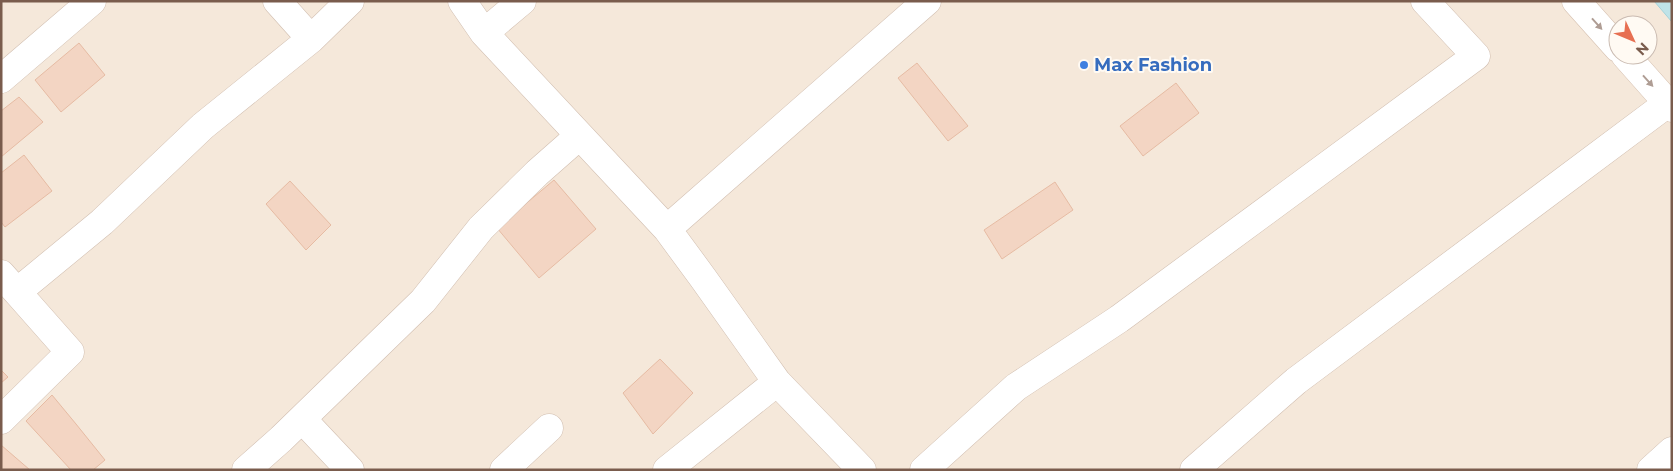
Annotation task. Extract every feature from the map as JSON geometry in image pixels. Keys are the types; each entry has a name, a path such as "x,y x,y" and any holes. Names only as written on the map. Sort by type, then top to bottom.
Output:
{"street":[{"path":"1,79 92,1"},
{"path":"277,1 311,39"},
{"path":"1,420 70,352 9,283 102,222 203,126 311,39 350,1"},
{"path":"462,1 484,33 666,230 704,278 777,382 862,470"},
{"path":"484,33 522,1"},
{"path":"666,230 927,1"},
{"path":"924,470 1016,388 1118,319 1476,56 1425,1"},
{"path":"1576,1 1608,37"},
{"path":"1194,470 1296,381 1670,105 1634,65"},
{"path":"246,470 302,419 423,301 481,228 537,173 579,136"},
{"path":"667,470 777,382"},
{"path":"302,419 350,470"},
{"path":"504,470 549,428"},
{"path":"1651,470 1672,451"}],"shaded area":[{"path":"1,1 1672,1 1672,470 1,470"}],"water":[{"path":"1654,1 1672,1 1672,22"}],"building":[{"path":"79,43 105,75 61,112 35,80"},
{"path":"917,63 968,126 948,141 898,78"},
{"path":"1176,83 1199,113 1143,156 1120,126"},
{"path":"19,97 43,122 1,157 1,111"},
{"path":"24,155 52,191 5,227 1,222 1,173"},
{"path":"554,180 596,229 539,278 497,228"},
{"path":"290,181 331,225 306,250 266,204"},
{"path":"1055,182 1073,210 1002,259 984,230"},
{"path":"660,359 693,393 653,434 623,393"},
{"path":"1,370 8,377 1,383"},
{"path":"52,395 105,460 93,470 71,470 26,421"},
{"path":"1,445 30,470 1,470"}],"place":[{"name":"Max Fashion","path":"1084,65"}]}
